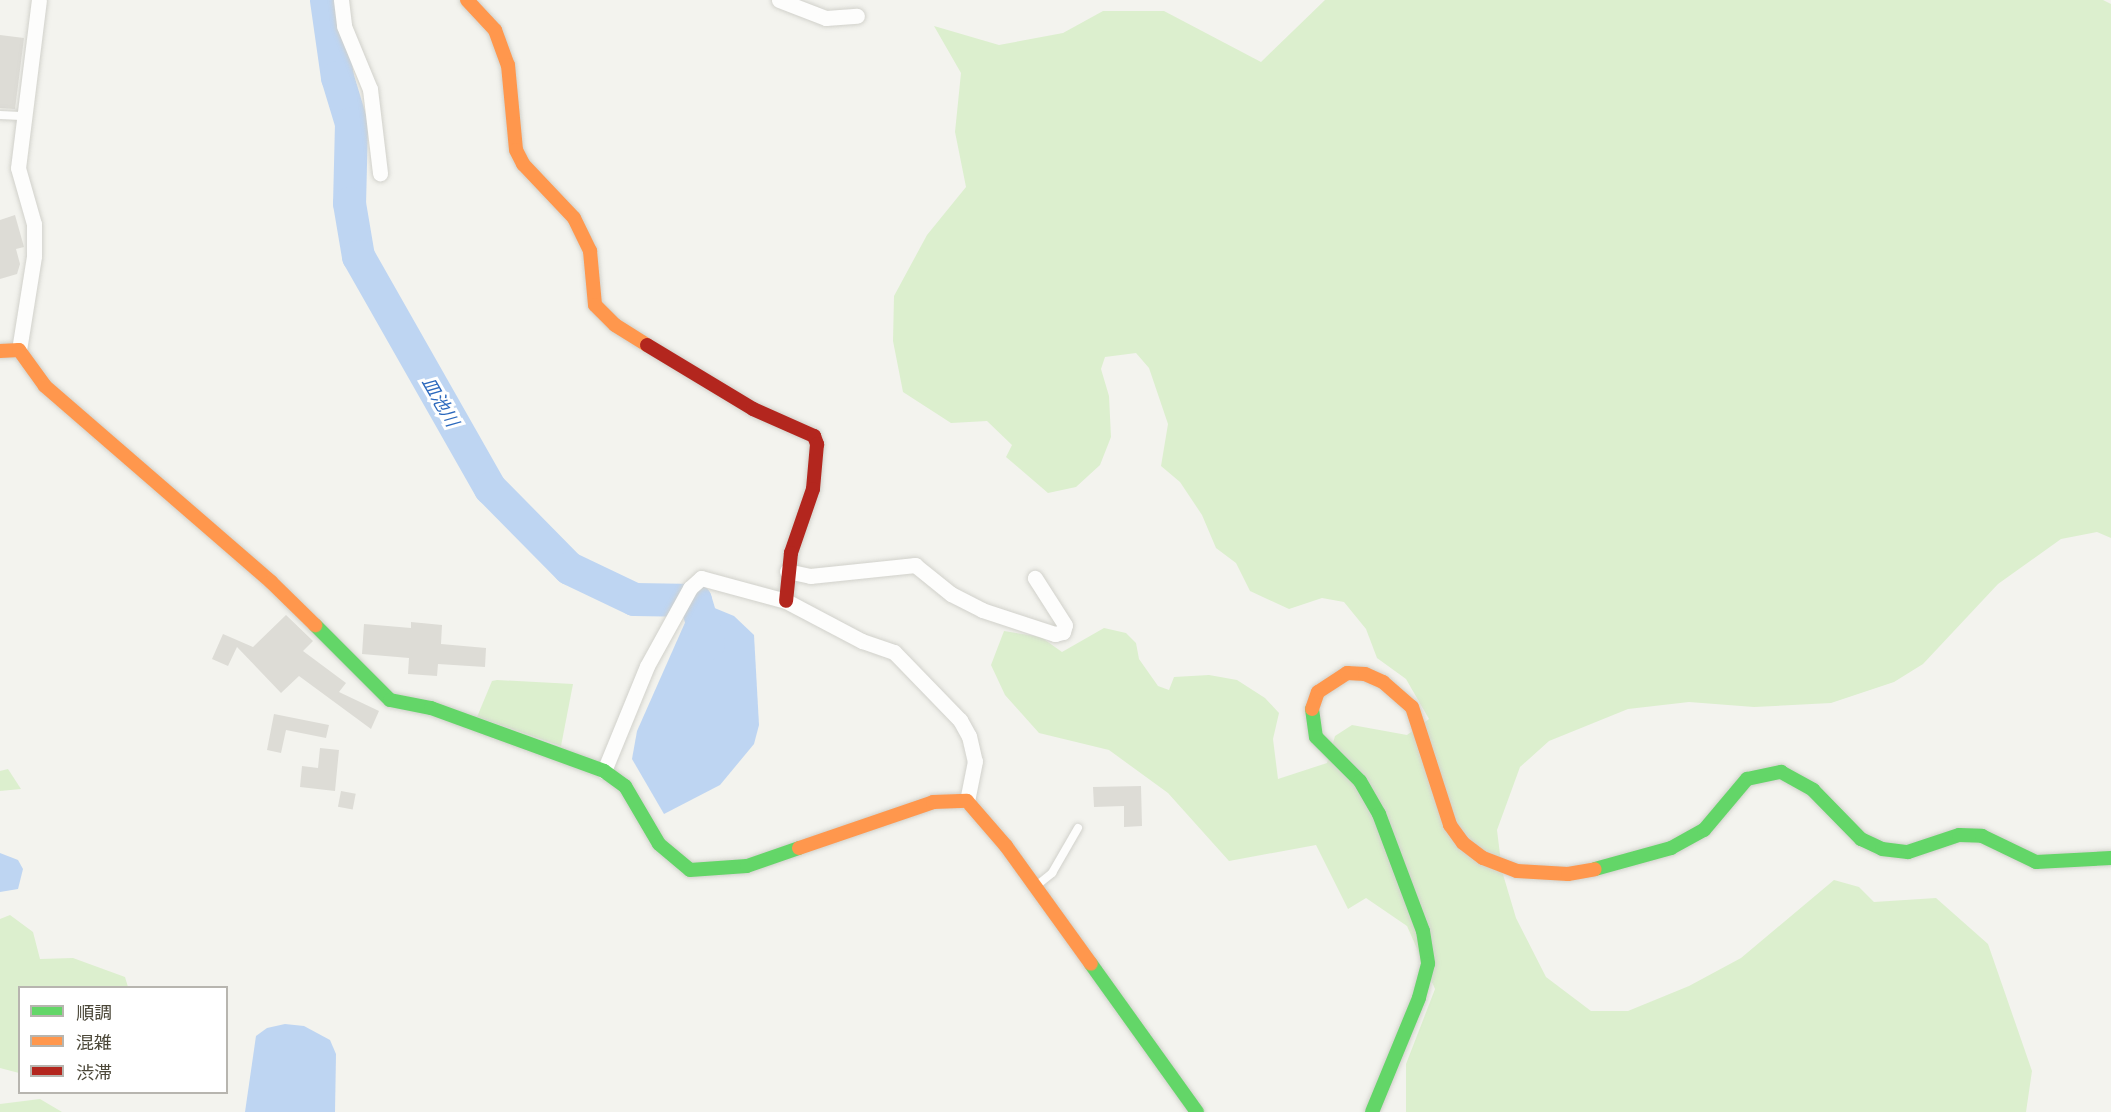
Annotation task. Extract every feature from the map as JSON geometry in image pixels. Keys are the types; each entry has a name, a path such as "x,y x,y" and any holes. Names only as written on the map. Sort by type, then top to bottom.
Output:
{"street":[{"path":"39,0 21,116 19,175 34,224 34,256 19,351 45,386 271,582 390,700 431,708 604,771 625,786 659,843 690,870 747,866 933,802 967,801"},
{"path":"341,0 344,26 370,89 380,172"},
{"path":"467,0 495,30 508,65 516,150 523,164 574,218 590,251 595,305 615,324 753,409 814,436 818,444 813,489 787,571 786,601"},
{"path":"779,0 826,18 857,16"},
{"path":"0,351 19,351"},
{"path":"787,571 810,576 915,565 951,594 982,610 1055,634 1063,632 1065,625 1035,578"},
{"path":"604,771 648,666 690,588 701,578 786,601 862,641 894,652 955,714 969,736 975,761 967,801"},
{"path":"1372,1112 1412,1018 1428,964 1416,909 1379,814 1360,781 1316,737 1311,712 1318,692 1347,673 1365,674 1383,682 1412,707 1450,825 1463,843 1483,858 1517,871 1568,874 1616,865 1671,848 1704,830 1747,779 1781,772 1814,790 1861,839 1882,849 1908,852 1959,835 1982,836 2036,862 2111,858"},
{"path":"967,801 1006,846 1197,1112"}],"lane":[{"path":"0,115 21,116"},
{"path":"1035,887 1052,873 1078,828"}],"green space":[{"path":"1325,0 2103,0 2111,4 2111,538 2097,532 2061,539 1998,584 1923,664 1894,682 1831,703 1754,707 1689,702 1628,709 1549,741 1520,767 1497,830 1502,871 1516,918 1546,977 1591,1011 1628,1011 1689,986 1741,958 1834,880 1859,887 1874,902 1936,898 1988,944 2032,1071 2026,1112 1406,1112 1406,1064 1435,989 1407,926 1366,898 1348,909 1316,845 1229,861 1168,793 1109,750 1039,733 1005,695 991,665 1004,631 1041,637 1062,652 1104,628 1126,633 1136,643 1139,659 1158,686 1169,690 1174,677 1209,675 1237,680 1265,698 1279,713 1273,739 1278,779 1327,763 1335,736 1352,725 1407,735 1429,719 1406,679 1377,658 1366,629 1344,602 1322,598 1289,609 1250,591 1236,563 1216,548 1202,515 1180,482 1161,466 1168,424 1149,368 1136,353 1105,357 1101,369 1109,396 1111,437 1100,465 1076,487 1048,493 1006,457 1012,445 987,421 951,423 903,392 893,341 894,296 927,235 966,187 955,132 961,73 934,26 999,45 1063,33 1103,11 1164,11 1261,62"},
{"path":"492,681 573,684 561,746 477,717"},
{"path":"8,769 21,789 0,791 0,771"},
{"path":"10,915 33,932 40,959 73,958 125,977 128,986 18,986 18,1073 0,1068 0,919"},
{"path":"40,1099 62,1112 0,1112 0,1104"}],"water":[{"path":"695,600 734,616 754,635 759,725 754,744 720,785 664,814 632,759 637,731"},
{"path":"0,853 18,860 23,869 18,889 0,892"},
{"path":"285,1024 304,1026 330,1040 336,1054 335,1112 245,1112 256,1036 267,1028"}],"building":[{"path":"0,35 24,38 15,109 0,108"},
{"path":"15,215 24,247 16,249 20,264 17,274 0,279 0,220"},
{"path":"286,615 313,641 303,651 346,683 339,692 379,711 371,729 299,676 281,693 237,647 228,666 212,659 223,634 253,647"},
{"path":"411,622 442,625 441,644 486,648 485,667 438,664 437,676 408,674 409,658 362,654 364,624 411,628"},
{"path":"274,714 329,725 326,738 286,730 281,753 267,750"},
{"path":"320,748 339,750 335,791 300,787 302,766 318,768"},
{"path":"1141,786 1142,826 1124,827 1124,806 1094,807 1093,787"},
{"path":"341,791 356,794 353,810 338,807"}],"waterway":[{"name":"皿池川","path":"326,0 337,77 351,123 349,203 358,256 490,488 569,568 634,599 695,600 708,643"}],"traffic: fast":[{"path":"315,625 390,700 431,708 604,771 625,786 659,844 690,870 747,866 799,848"},
{"path":"1312,709 1316,737 1360,781 1379,814 1423,931 1428,964 1419,998 1372,1112"},
{"path":"1595,869 1671,848 1704,830 1747,779 1781,772 1813,790 1861,839 1882,849 1908,852 1959,835 1982,836 2036,862 2111,858"},
{"path":"1091,964 1197,1112"}],"traffic: slow":[{"path":"467,0 495,30 508,65 516,150 523,164 574,218 590,251 595,305 615,325 647,345"},
{"path":"0,351 19,350 45,386 271,582 315,625"},
{"path":"1312,709 1318,692 1347,673 1365,674 1383,682 1412,707 1450,825 1463,843 1483,858 1517,871 1568,874 1595,869"},
{"path":"799,848 933,802 967,801 1006,846 1091,964"}],"traffic: jam":[{"path":"647,345 753,409 814,436 817,444 813,489 791,553 786,601"}]}
